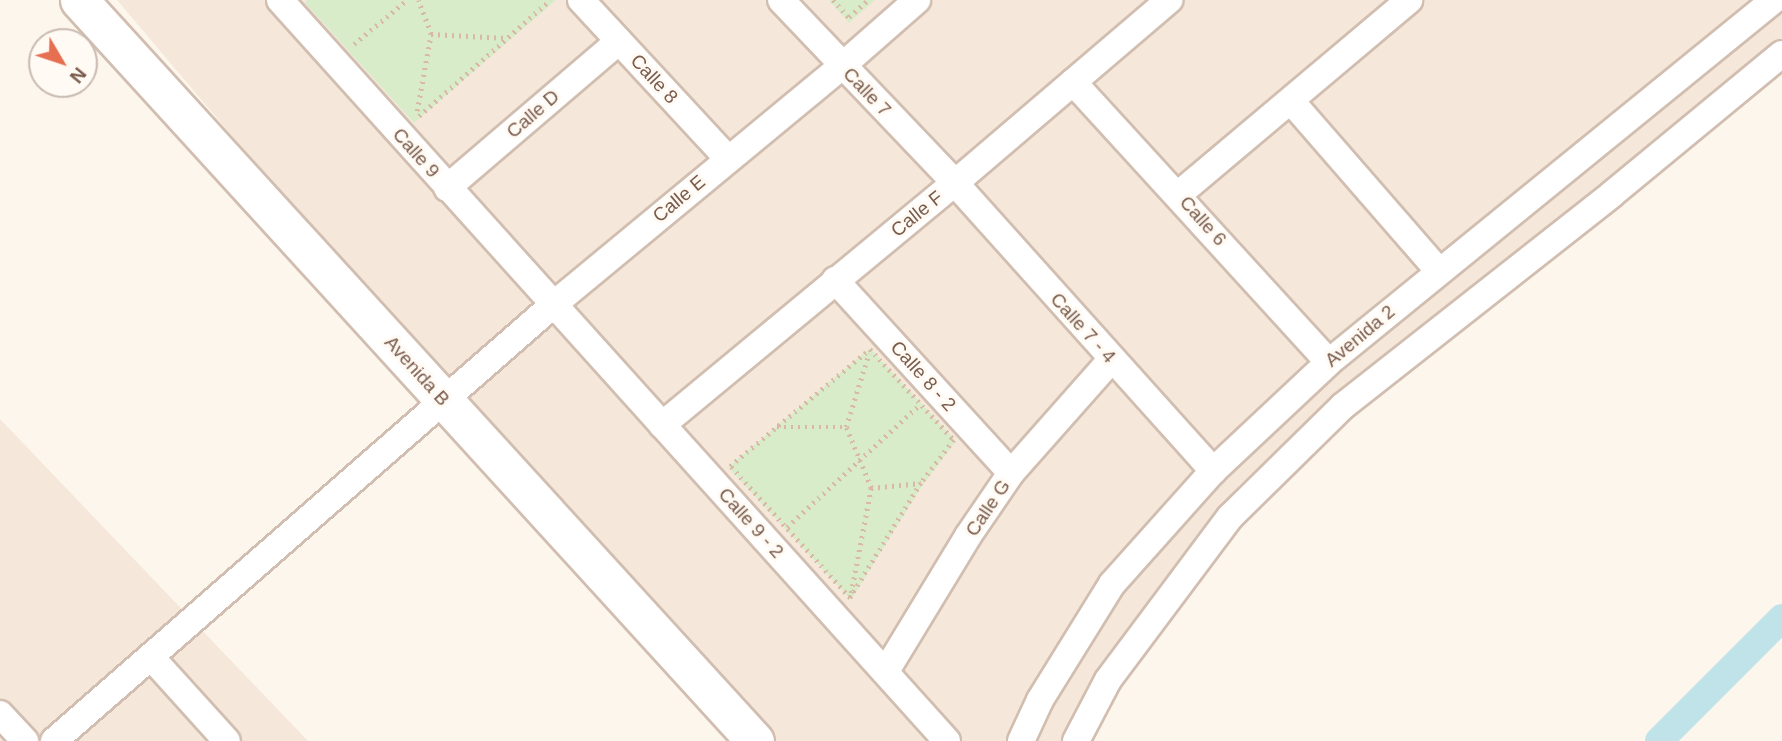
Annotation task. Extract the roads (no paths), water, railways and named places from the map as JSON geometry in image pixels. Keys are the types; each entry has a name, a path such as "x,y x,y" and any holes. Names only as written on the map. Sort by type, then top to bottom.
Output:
{"main road":[{"name":"Avenida B","path":"79,0 755,741"}],"street":[{"name":"Calle 9","path":"279,0 553,305"},
{"name":"Calle 8","path":"581,0 728,159"},
{"name":"Calle 7","path":"781,0 955,184"},
{"name":"Calle E","path":"54,741 553,305 842,66 916,0"},
{"name":"Calle F","path":"662,425 955,184 1169,0"},
{"path":"1179,194 1409,0"},
{"name":"Avenida 2","path":"1021,741 1040,700 1112,584 1213,471 1329,362 1774,0"},
{"name":"Calle D","path":"447,188 619,41"},
{"path":"1076,741 1108,680 1230,517 1343,406 1612,194 1782,54"},
{"name":"Calle 6","path":"1073,82 1179,194 1329,362"},
{"path":"1291,101 1439,271"},
{"name":"Calle 7 - 4","path":"955,184 1213,471"},
{"name":"Calle 8 - 2","path":"835,280 1011,473"},
{"name":"Calle 9 - 2","path":"553,305 947,741"},
{"name":"Calle G","path":"886,671 968,536 1011,473 1111,360"},
{"path":"151,657 227,741"},
{"path":"0,714 25,741"}],"waterway":[{"path":"1659,741 1782,618"}]}
